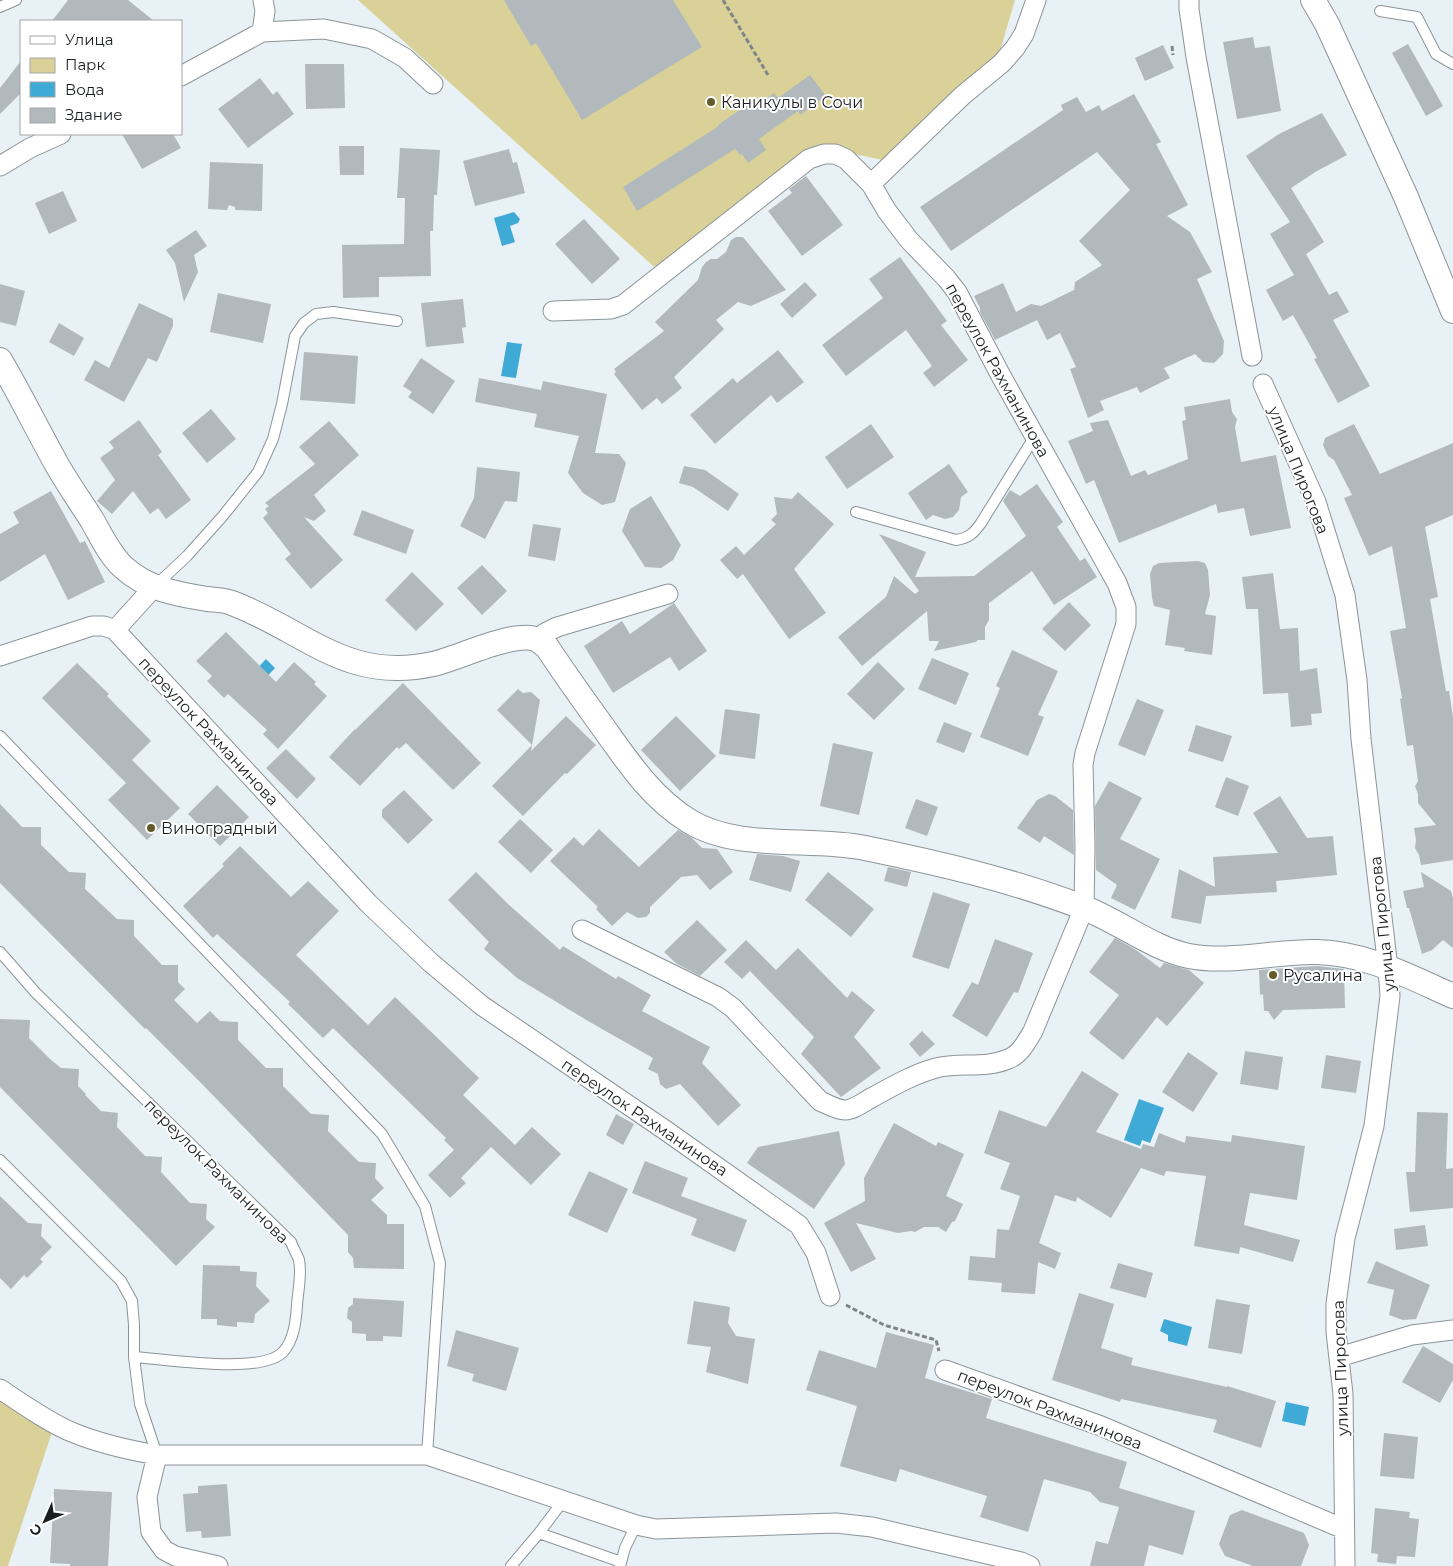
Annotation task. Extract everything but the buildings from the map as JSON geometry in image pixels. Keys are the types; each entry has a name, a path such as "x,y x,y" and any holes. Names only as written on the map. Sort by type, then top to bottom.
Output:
{"street":[{"path":"262,32 265,12 263,0"},
{"path":"871,184 962,96 1016,48 1024,34 1036,0"},
{"path":"1189,0 1196,57 1252,356"},
{"path":"1313,0 1327,24 1406,197 1453,311"},
{"path":"182,75 262,32 324,28 372,38 405,58 433,84"},
{"path":"0,166 30,148 59,135"},
{"name":"переулок Рахманинова","path":"553,311 611,309 623,305 638,295 729,220 809,160 824,154 835,154 846,159 871,184 887,211 909,240 934,264 957,292 1000,374 1117,583 1126,608 1126,624 1121,644 1084,759 1084,908 1033,1031 1022,1049 1011,1058 989,1065 957,1064 936,1068 907,1079 846,1110 834,1107 820,1101 733,1008 718,998 582,930"},
{"path":"0,360 57,465 122,566 138,579 167,592 231,603 265,618 320,649 350,662 376,667 403,669 434,664 514,638 537,640 546,647 633,768 652,791 673,810 691,822 710,831 745,838 861,847 985,875 1084,908 1170,950 1190,956 1226,958 1318,952 1359,957 1453,996"},
{"name":"улица Пирогова","path":"1263,384 1316,502 1345,595 1357,680 1361,739 1390,996 1374,1126 1344,1238 1338,1281 1336,1332 1343,1394 1345,1566"},
{"path":"0,656 92,626 104,626 115,630 154,587"},
{"path":"537,640 556,627 668,594"},
{"name":"переулок Рахманинова","path":"115,630 361,896 430,962 481,1005 665,1130 800,1225 816,1253 830,1296"},
{"path":"1339,1357 1412,1334 1453,1330"},
{"name":"переулок Рахманинова","path":"945,1370 1102,1426 1344,1529"},
{"path":"0,1389 72,1433 119,1448 157,1455 427,1455 450,1461 636,1525 656,1529 679,1530 836,1523 872,1527 1021,1562 1030,1566"},
{"path":"157,1455 146,1497 150,1532 164,1550 175,1556 218,1566"}],"lane":[{"path":"0,7 16,0"},
{"path":"1380,11 1417,17 1436,54 1453,64"},
{"path":"154,587 187,556 222,517 258,472 273,439 295,336 304,323 316,314 333,312 397,320"},
{"path":"856,512 956,540 966,538 973,534 982,523 1035,436"},
{"path":"0,736 382,1134 425,1206 440,1263 427,1455"},
{"name":"переулок Рахманинова","path":"0,952 44,1000 291,1242 298,1259 297,1315 291,1339 282,1352 271,1360 232,1365 134,1357"},
{"path":"0,1160 122,1281 132,1301 134,1357 140,1404 157,1455"},
{"path":"511,1566 563,1501"},
{"path":"539,1533 621,1564 625,1548 636,1525"}],"path":[{"path":"723,0 768,75"},
{"name":"переулок Рахманинова","path":"830,1296 884,1325 936,1340 945,1370"}],"green space":[{"name":"Каникулы в Сочи","path":"358,0 1015,0 998,58 887,161 821,147 661,273"},
{"path":"0,1388 55,1423 8,1566 0,1566"}],"water":[{"path":"514,212 520,219 518,223 510,226 515,242 502,246 494,218"},
{"path":"507,342 522,344 516,378 501,376"},
{"path":"266,659 275,668 249,696 240,687"},
{"path":"1139,1099 1164,1108 1150,1143 1142,1140 1140,1146 1124,1140"},
{"path":"1164,1319 1192,1327 1187,1346 1168,1341 1168,1335 1160,1331"},
{"path":"1286,1402 1309,1407 1305,1426 1282,1421"}],"place":[{"name":"Каникулы в Сочи","path":"711,102"},
{"name":"Виноградный","path":"151,828"},
{"name":"Русалина","path":"1273,975"}]}
